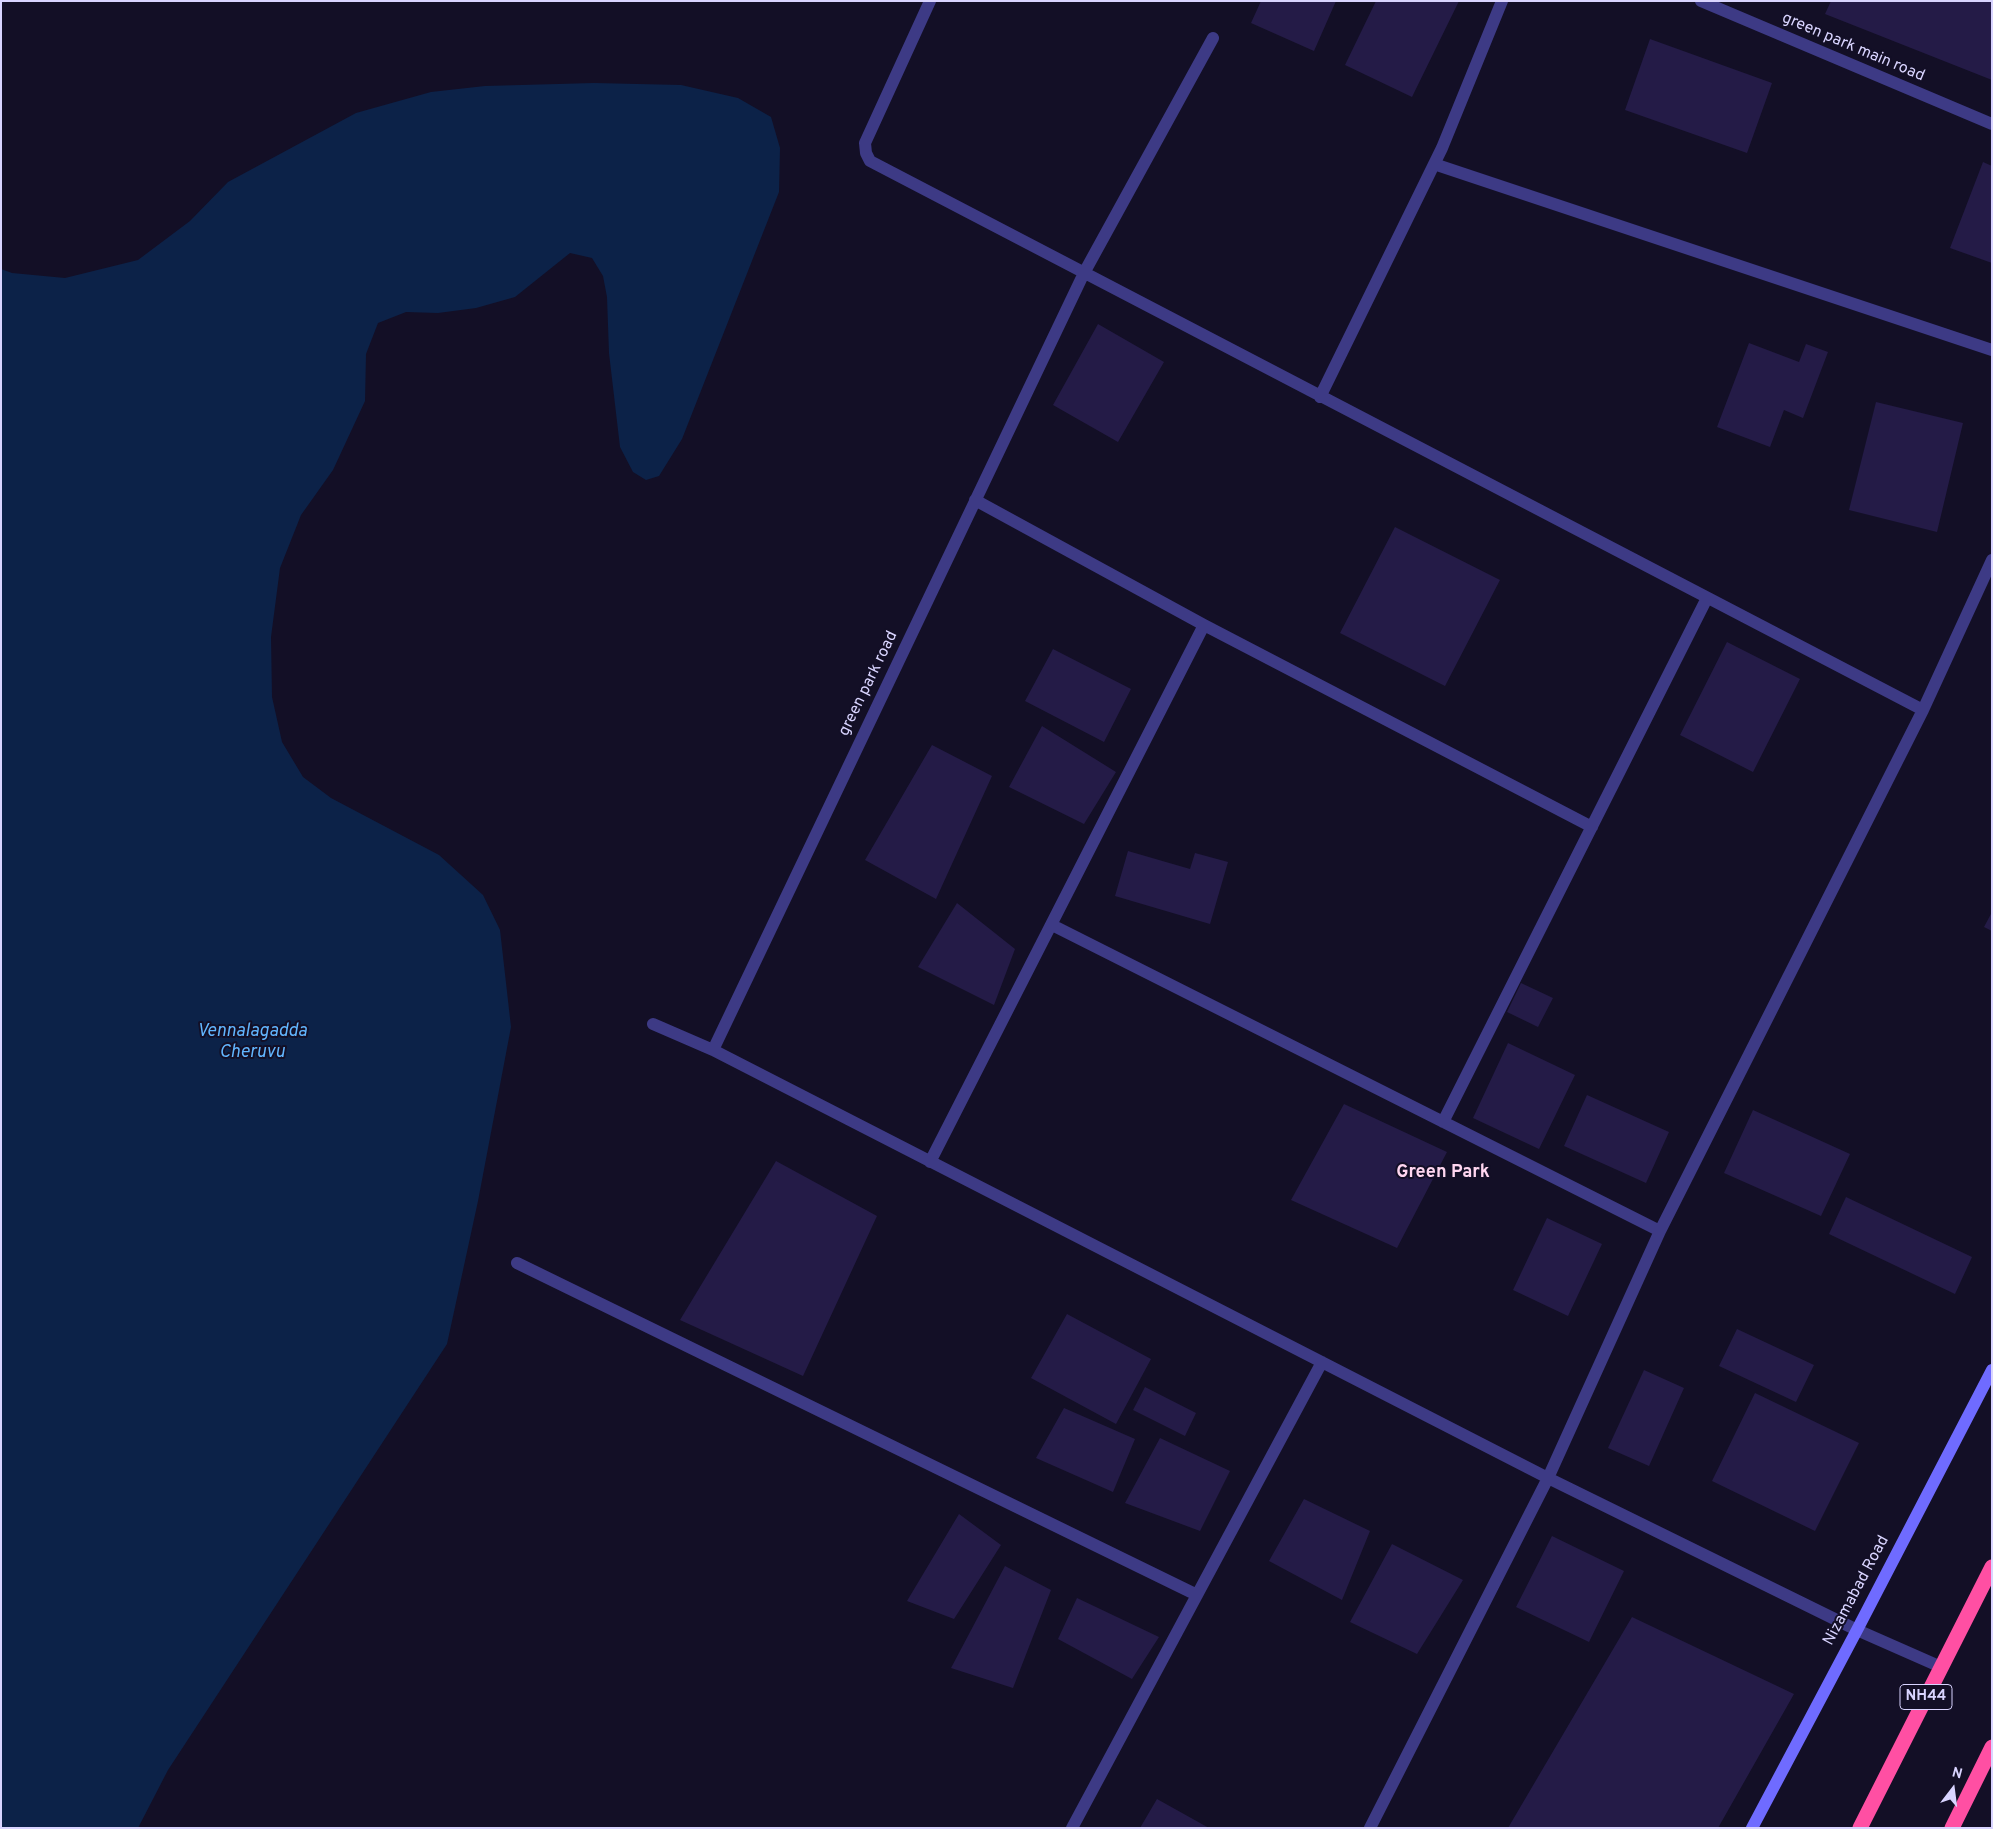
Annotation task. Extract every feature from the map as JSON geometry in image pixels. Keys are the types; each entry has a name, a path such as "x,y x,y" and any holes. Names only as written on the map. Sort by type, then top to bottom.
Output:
{"highway":[{"name":"NH44","path":"1860,1828 1992,1567"},
{"path":"1952,1828 1992,1747"}],"main road":[{"name":"Nizamabad Road","path":"1752,1828 1992,1370"}],"street":[{"path":"930,1 865,143 866,153 870,161 1923,710"},
{"path":"1320,397 1442,148 1502,1"},
{"name":"green park main road","path":"1701,1 1992,124"},
{"name":"green park road","path":"713,1050 1084,273 1213,38"},
{"path":"1434,164 1992,350"},
{"path":"976,500 1204,625 1592,827"},
{"path":"1370,1828 1548,1478 1660,1232 1923,710 1992,560"},
{"path":"1443,1122 1707,598"},
{"path":"930,1162 1204,625"},
{"path":"1052,925 1660,1232"},
{"path":"653,1024 713,1050 1548,1478 1857,1630 1941,1667"},
{"path":"516,1264 1197,1594"},
{"path":"1072,1828 1322,1362"}],"water":[{"name":"Vennalagadda Cheruvu","path":"594,83 681,85 738,98 771,117 780,148 779,192 682,439 659,476 646,480 633,472 620,447 609,353 607,297 603,276 592,258 570,253 515,297 476,308 438,313 406,312 378,323 366,354 365,401 333,470 301,515 280,568 271,637 272,697 282,742 303,777 331,798 439,855 483,895 500,930 511,1027 478,1201 447,1344 168,1770 138,1828 1,1828 1,269 12,273 65,278 138,260 190,221 228,182 356,113 431,92 485,86"}],"building":[{"path":"1261,1 1336,1 1314,51 1251,23"},
{"path":"1376,1 1459,1 1412,97 1345,65"},
{"path":"1831,1 1992,1 1992,80 1825,14"},
{"path":"1650,39 1772,83 1747,153 1625,110"},
{"path":"1983,162 1992,166 1992,263 1950,248"},
{"path":"1098,324 1164,362 1118,442 1053,405"},
{"path":"1749,343 1799,362 1806,344 1828,352 1803,418 1784,410 1770,447 1717,427"},
{"path":"1876,402 1963,423 1937,532 1849,510"},
{"path":"1395,527 1500,580 1445,686 1340,633"},
{"path":"1727,642 1800,679 1753,772 1680,735"},
{"path":"1053,649 1131,689 1104,742 1025,701"},
{"path":"1042,726 1116,772 1084,824 1009,787"},
{"path":"932,745 992,776 936,899 865,860"},
{"path":"1128,851 1190,869 1195,853 1228,862 1210,924 1115,896"},
{"path":"957,903 1015,949 994,1005 918,967"},
{"path":"1992,912 1992,931 1984,927"},
{"path":"1521,983 1553,998 1538,1027 1507,1012"},
{"path":"1508,1043 1575,1075 1539,1149 1473,1118"},
{"path":"1587,1095 1669,1132 1646,1183 1564,1146"},
{"path":"1344,1104 1447,1152 1397,1248 1291,1200"},
{"path":"1753,1110 1850,1154 1821,1216 1724,1173"},
{"path":"776,1161 877,1216 803,1376 680,1320"},
{"path":"1846,1197 1972,1257 1955,1294 1829,1234"},
{"path":"1547,1218 1602,1244 1568,1316 1513,1290"},
{"path":"1067,1314 1151,1359 1116,1424 1031,1378"},
{"path":"1737,1329 1814,1365 1796,1402 1719,1366"},
{"path":"1644,1370 1684,1388 1649,1466 1608,1448"},
{"path":"1145,1387 1196,1413 1185,1436 1133,1410"},
{"path":"1755,1393 1859,1443 1815,1531 1712,1481"},
{"path":"1064,1408 1135,1439 1113,1492 1036,1458"},
{"path":"1160,1438 1230,1471 1200,1531 1125,1503"},
{"path":"1304,1499 1370,1531 1342,1600 1269,1561"},
{"path":"959,1514 1001,1545 954,1619 907,1601"},
{"path":"1552,1536 1624,1571 1589,1642 1516,1607"},
{"path":"1392,1544 1463,1580 1417,1654 1350,1622"},
{"path":"1005,1566 1051,1590 1013,1688 951,1668"},
{"path":"1077,1598 1159,1637 1132,1679 1058,1639"},
{"path":"1632,1617 1794,1694 1718,1828 1508,1828"},
{"path":"1157,1799 1209,1828 1140,1828"}],"district":[{"name":"Green Park","path":"1443,1173"}]}
